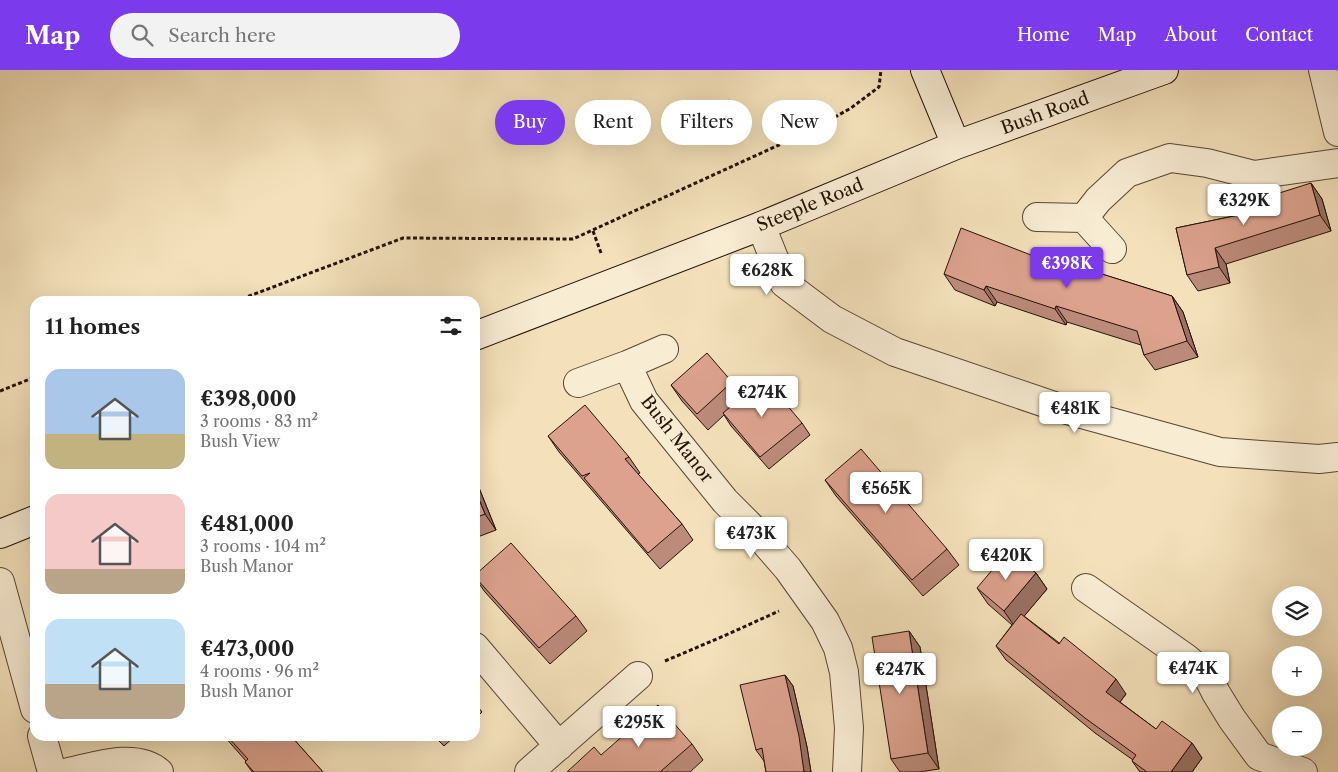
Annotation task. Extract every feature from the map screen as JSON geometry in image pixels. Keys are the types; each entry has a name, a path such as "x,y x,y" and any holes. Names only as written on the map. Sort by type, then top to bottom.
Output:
{"street":[{"path":"925,70 956,145"},
{"name":"Bush Road","path":"956,145 1164,70"},
{"path":"1324,70 1338,132"},
{"name":"Steeple Road","path":"480,334 761,226 956,145"},
{"path":"1084,218 1098,200 1127,173 1170,158 1207,163 1254,175 1338,163"},
{"path":"1037,217 1084,218 1112,250"},
{"path":"761,226 784,283 832,319 895,352 1060,408 1220,452 1320,459 1338,457"},
{"path":"578,383 664,349"},
{"name":"Bush Manor","path":"627,365 644,401 725,501 755,531 788,569 825,620 838,648 842,664 849,728 847,772"},
{"path":"0,534 30,522"},
{"path":"0,582 30,691"},
{"path":"1086,588 1203,672 1232,719 1253,764 1303,772"},
{"path":"480,653 559,746"},
{"path":"529,772 638,676"},
{"path":"43,741 52,772"},
{"path":"69,772 94,766 131,761 149,765 160,772"}],"path":[{"path":"249,296 404,238 573,239 814,130 851,108 879,87 881,70"},
{"path":"0,391 30,379"},
{"path":"638,676 671,657 778,612 805,591"}],"building":[{"path":"1311,183 1320,215 1215,248 1219,267 1187,275 1176,228 1258,211 1254,201"},
{"path":"961,228 1031,255 1033,250 1070,262 1070,264 1172,296 1187,341 1144,355 1137,331 1056,306 1055,309 986,286 984,290 944,274"},
{"path":"707,353 732,382 697,414 671,385"},
{"path":"764,378 802,423 760,457 723,413"},
{"path":"585,405 629,457 625,459 682,524 648,553 584,478 590,473 582,476 548,436"},
{"path":"861,449 947,549 912,580 825,480"},
{"path":"480,502 485,514 480,516"},
{"path":"511,543 576,616 539,648 480,583 480,571"},
{"path":"1009,550 1036,573 1004,611 977,588"},
{"path":"1021,614 1059,644 1064,637 1116,679 1106,692 1156,729 1162,721 1192,743 1171,772 1147,772 1132,761 1136,755 1085,718 996,646"},
{"path":"909,631 928,753 891,759 872,637"},
{"path":"785,675 799,736 804,772 766,772 762,748 756,750 740,685"},
{"path":"658,705 692,744 660,772 567,772 594,747 601,755"},
{"path":"232,741 295,741 323,772 254,772 245,762 248,759"}]}
